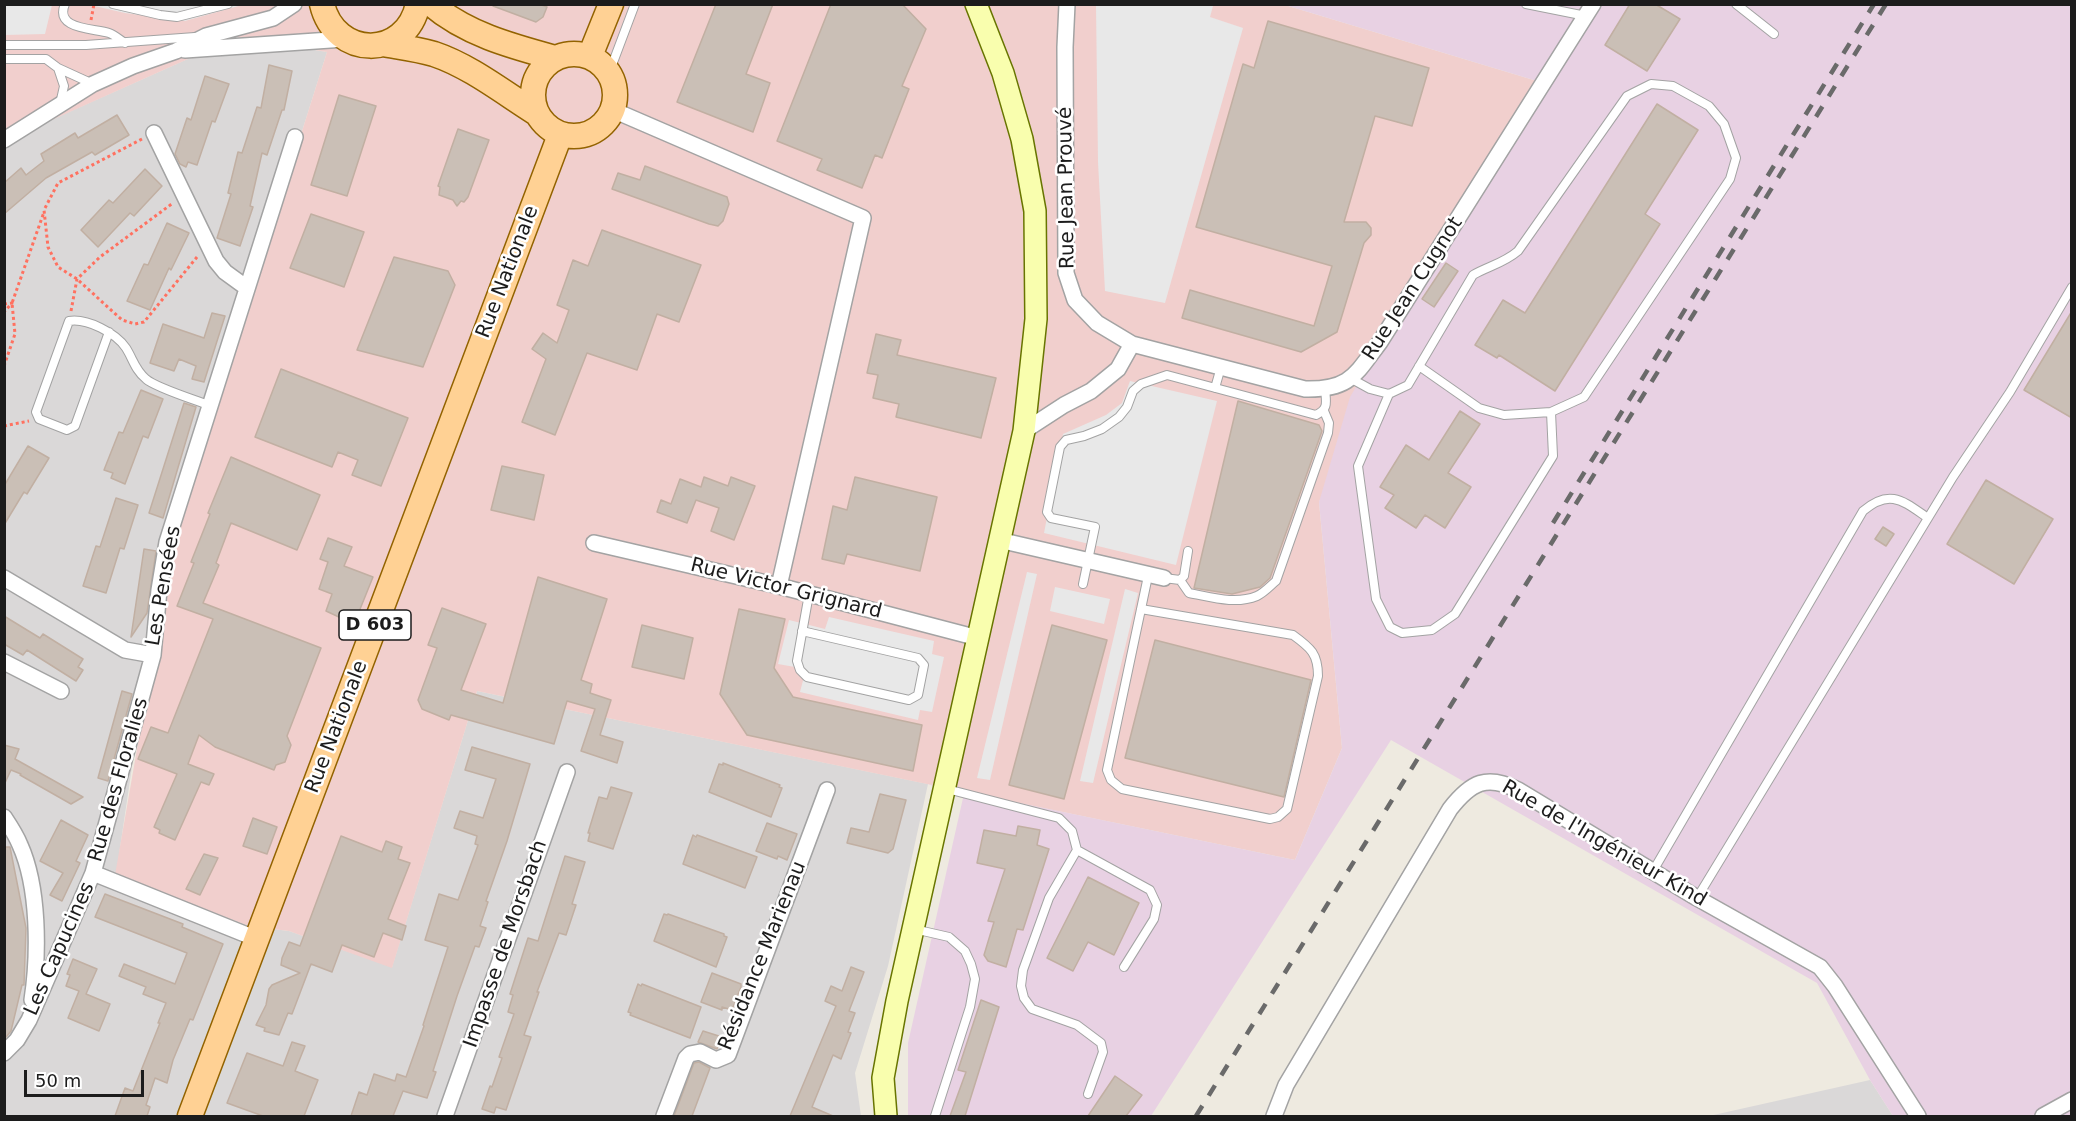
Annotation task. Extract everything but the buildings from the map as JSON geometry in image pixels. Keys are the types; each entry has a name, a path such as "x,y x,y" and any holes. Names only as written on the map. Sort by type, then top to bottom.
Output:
{"main road":[{"path":"322,4 325,16 333,29 345,39 363,45 420,50 436,55 464,69 536,113 546,126 560,135 576,137 591,133 604,123 613,110 615,97 614,84 609,73 601,63 590,56 572,53 555,58 542,68 534,82 532,98 536,113"},
{"path":"383,45 406,30 414,19 418,4"},
{"path":"431,4 469,30 555,58"},
{"path":"590,56 611,4"},
{"path":"886,1116 883,1078 897,1001 1024,430 1036,319 1035,211 1022,139 1006,84 976,4"},
{"name":"Rue Nationale","path":"190,1116 560,135"}],"street":[{"path":"4,140 93,84 133,66 176,51 206,36 273,18 294,4"},
{"name":"Rue Jean Prouvé","path":"1067,4 1065,47 1066,273 1075,300 1097,323 1132,345"},
{"name":"Rue Jean Cugnot","path":"1325,390 1334,388 1356,375 1380,342 1589,10"},
{"path":"176,51 345,39"},
{"path":"613,110 863,218 779,586"},
{"path":"154,133 216,261 225,272 247,288"},
{"name":"Les Pensées","path":"4,578 125,650 153,655 159,590 167,542 295,137"},
{"path":"1024,430 1091,391 1118,369 1132,345 1305,389 1325,390"},
{"path":"999,540 1164,578"},
{"name":"Rue Victor Grignard","path":"594,543 779,586 978,638"},
{"name":"Rue des Floralies","path":"153,655 93,873 257,939"},
{"path":"4,662 61,690"},
{"name":"Impasse de Morsbach","path":"445,1116 567,772"},
{"name":"Rue de l'Ingénieur Kind","path":"1274,1116 1286,1085 1450,809 1459,798 1479,783 1490,781 1502,782 1697,898 1820,967 1835,986 1918,1116"},
{"name":"Résidance Marienau","path":"664,1116 686,1058 690,1054 700,1052 716,1060 728,1055 828,790"},
{"path":"4,817 21,846 34,894 37,972 29,1020"},
{"name":"Les Capucines","path":"4,1053 17,1040 29,1020 93,873"},
{"path":"2043,1116 2072,1100"}],"lane":[{"path":"65,4 63,17 70,25 111,33 126,43"},
{"path":"113,4 160,15 177,16 228,4"},
{"path":"609,73 635,4"},
{"path":"1526,4 1589,10"},
{"path":"1736,4 1774,34"},
{"path":"4,45 126,43 206,36"},
{"path":"4,59 46,59 58,68 93,84"},
{"path":"20,65 38,59"},
{"path":"58,68 64,86 60,105"},
{"path":"1350,378 1370,389 1389,394 1408,385 1419,366 1473,275 1504,262 1518,251 1628,96 1652,84 1673,86 1709,106 1724,124 1736,158 1730,179 1584,397 1551,412 1504,415 1479,408 1419,366"},
{"path":"1697,898 1928,518 2010,392 2072,287"},
{"path":"109,332 75,426 67,430 39,419 36,412 69,321 81,319 109,332 126,346 135,368 148,381 211,406"},
{"path":"1215,388 1221,368"},
{"path":"1083,584 1095,527 1051,518 1047,512 1060,447 1066,440 1084,436 1110,423 1127,407 1133,391 1141,384 1167,375 1316,415 1324,411 1327,406 1325,390"},
{"path":"1389,394 1358,466 1376,599 1390,627 1402,633 1432,630 1455,614 1553,456 1551,412"},
{"path":"1164,578 1180,580 1189,593 1229,600 1243,600 1259,595 1276,581 1328,434 1329,423 1324,411"},
{"path":"1653,871 1863,512 1874,502 1885,497 1903,501 1928,518"},
{"path":"1180,580 1184,576 1188,550"},
{"path":"1141,609 1293,635 1309,647 1318,662 1318,676 1287,809 1278,817 1270,819 1122,789 1110,780 1107,770 1141,609 1148,576"},
{"path":"802,631 918,658 924,665 918,694 909,700 807,677 800,670 797,661 802,631 809,594"},
{"path":"944,788 1059,818 1072,831 1077,850 1049,898 1023,970 1021,986 1024,998 1032,1009 1077,1025 1101,1043 1103,1052 1088,1094"},
{"path":"1077,850 1150,890 1157,905 1154,919 1124,967"},
{"path":"913,928 949,937 965,951 975,979 970,1007 935,1116"}],"path":[{"path":"4,312 12,303 44,210 58,183 154,133"},
{"path":"69,321 77,279 100,257 184,195"},
{"path":"44,210 48,247 58,267 77,279 122,320 135,324 144,322 208,243"},
{"path":"4,304 12,303"},
{"path":"4,366 15,334 12,303"},
{"path":"4,426 39,419"}],"shaded area":[{"path":"4,5 1285,5 1537,81 1319,502 1342,748 1295,860 477,691 392,968 289,931 249,926 115,875 174,537 327,52 237,37 5,141"},
{"path":"4,5 52,5 45,34 5,35"},
{"path":"90,5 242,5 185,21 125,13"},
{"path":"1096,5 1213,6 1210,17 1243,28 1165,303 1105,291 1098,162"},
{"path":"1285,5 2071,5 2071,1116 1893,1116 1870,1080 1817,983 1391,740 1151,1116 908,1116 908,1043 963,798 928,784 1295,860 1342,748 1319,502 1350,397 1537,81"},
{"path":"237,37 327,52 174,537 145,679 116,875 249,926 289,931 392,967 477,691 928,784 888,966 855,1073 861,1116 5,1116 4,141"},
{"path":"1130,381 1217,401 1176,565 1044,533 1063,434 1106,415 1122,403"},
{"path":"1027,572 1037,574 990,780 977,778"},
{"path":"1055,587 1110,599 1104,624 1050,611"},
{"path":"1125,589 1138,593 1093,783 1080,781"},
{"path":"829,617 934,641 932,654 944,657 932,712 920,710 918,720 800,692 806,669 778,664 789,620 825,629"},
{"path":"1870,1080 1893,1116 1709,1116"}],"railway":[{"path":"1553,523 1874,4"},
{"path":"1196,1116 1886,4"}]}
